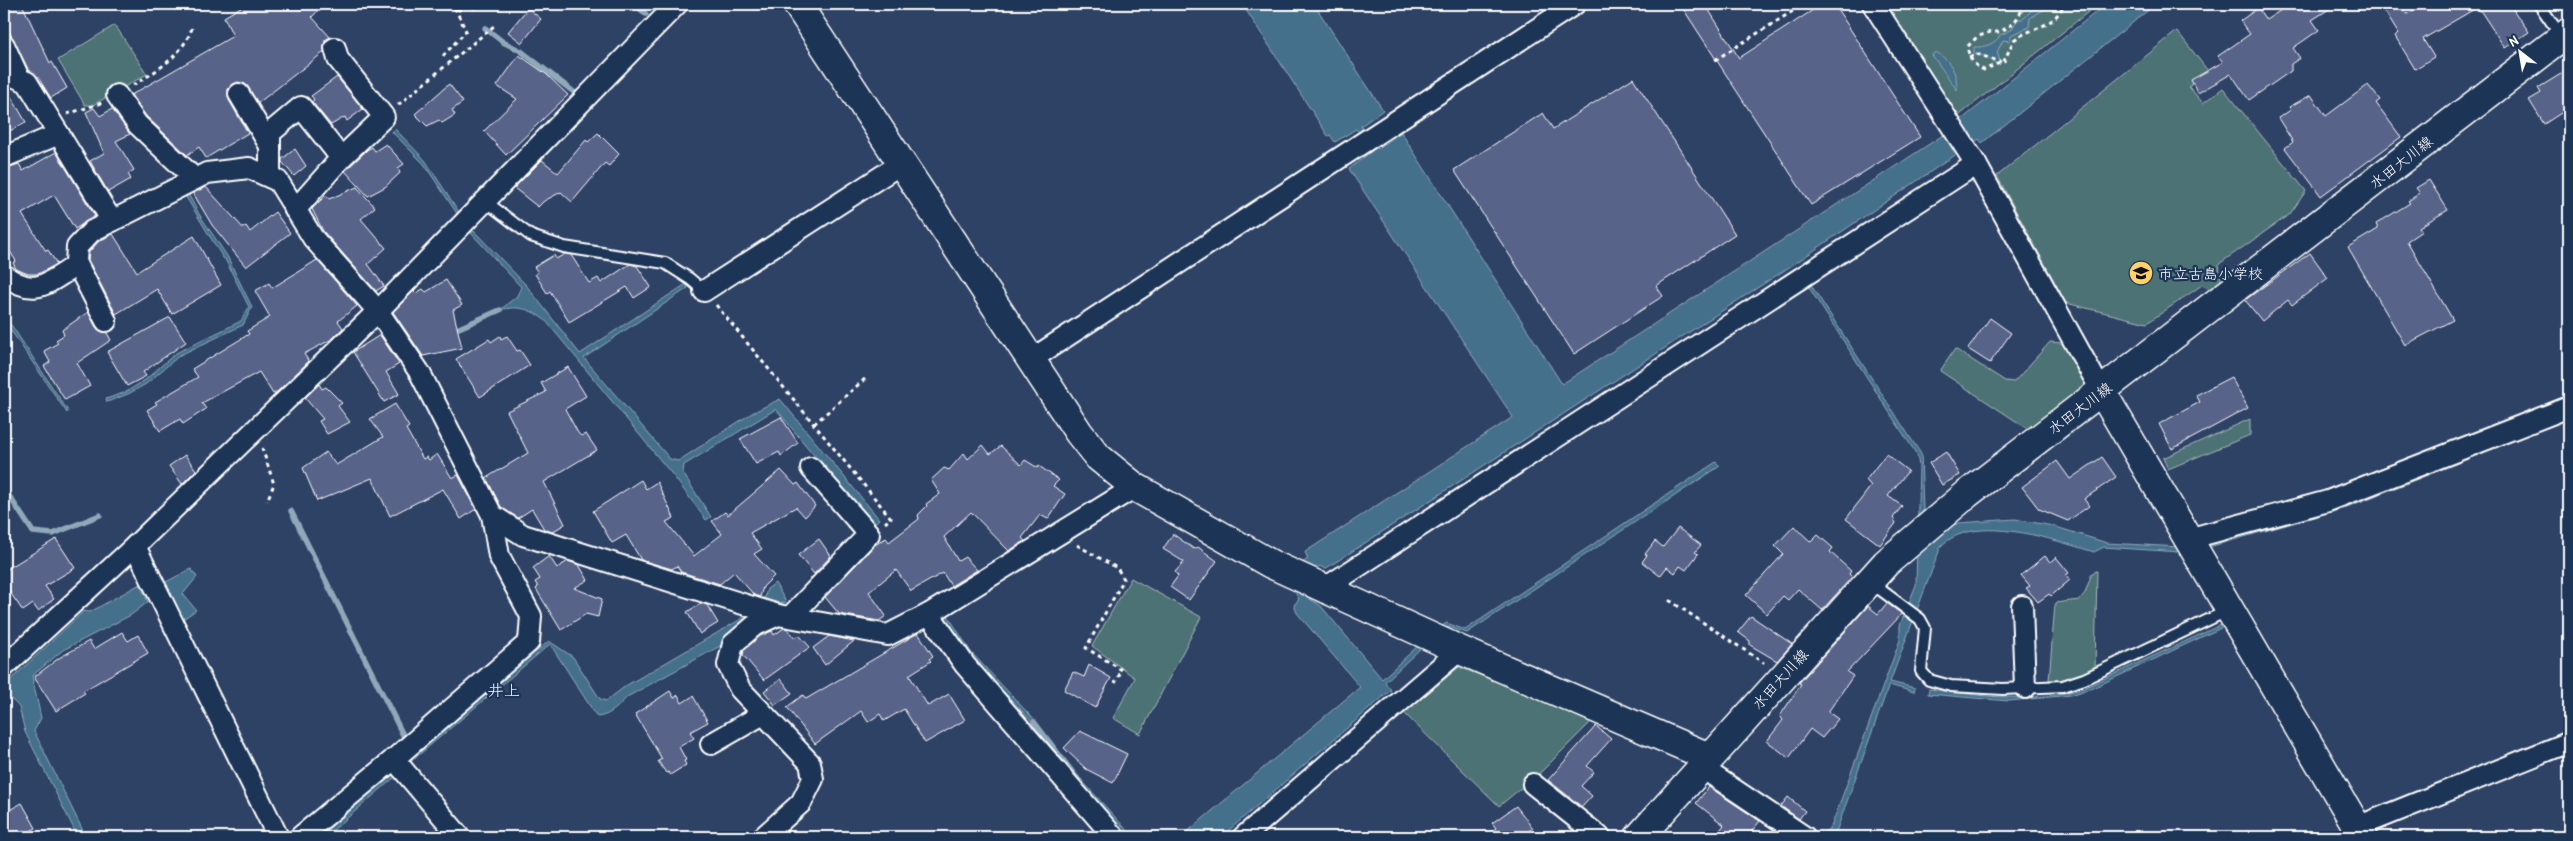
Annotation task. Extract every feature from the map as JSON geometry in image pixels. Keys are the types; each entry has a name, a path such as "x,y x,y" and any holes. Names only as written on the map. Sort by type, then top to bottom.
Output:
{"street":[{"path":"4,667 135,546 378,311 677,4"},
{"path":"798,4 1078,433 1098,457 1135,487 1271,564 1706,760 1714,776 1805,837"},
{"path":"1032,360 1575,4"},
{"path":"1873,4 1974,160 2102,392 2360,832 2569,742"},
{"name":"水田大川線","path":"1639,837 1706,760 1886,563 1966,494 2102,392 2566,35"},
{"path":"4,45 11,78 27,82 112,222"},
{"path":"295,210 341,158 384,117 338,59 335,48"},
{"path":"239,94 270,146"},
{"path":"117,95 136,124 196,179"},
{"path":"270,177 270,133 301,107 341,158"},
{"path":"4,157 59,134"},
{"path":"1322,586 1974,160"},
{"path":"704,291 902,163"},
{"path":"106,321 78,265 77,247 92,231 208,173 249,168 278,181 313,238 378,311 420,373 492,515 499,556 531,616 529,642 394,760 300,837"},
{"path":"4,275 17,285 39,288 78,265"},
{"path":"2188,539 2328,501 2569,408"},
{"path":"763,837 801,804 813,779 810,764 740,689 728,665 733,644 754,626 784,616 870,534 811,468"},
{"path":"492,515 523,536 784,616 888,635 929,614 1135,487"},
{"path":"135,546 278,837"},
{"path":"2022,606 2025,688"},
{"path":"929,614 965,665 1114,837"},
{"path":"1243,837 1460,650"},
{"path":"711,744 763,714"},
{"path":"394,760 460,837"},
{"path":"1533,784 1600,837"}],"lane":[{"path":"2539,4 2566,35"},
{"path":"485,200 530,236 564,247 665,263 690,279 704,291"},
{"path":"1869,581 1920,619 1925,628 1922,671 1929,680 1950,686 2003,689 2063,686 2084,680 2230,610"}],"path":[{"path":"443,56 466,31 453,4"},
{"path":"458,11 464,4"},
{"path":"1715,60 1804,4"},
{"path":"2026,4 2014,24 2000,32 1990,32 1977,37 1967,47 1969,57 1975,66 1984,70 2004,61 2014,40 2043,28 2055,18 2064,4"},
{"path":"384,117 494,26"},
{"path":"1969,57 1977,54 1999,62 2004,61"},
{"path":"704,291 891,518 870,534"},
{"path":"814,424 866,378"},
{"path":"256,429 274,484 266,501"},
{"path":"1060,534 1118,568 1124,579 1086,648 1122,670 1115,683"},
{"path":"1669,600 1783,676"}],"green space":[{"path":"1886,4 2098,4 1956,118 1882,6"},
{"path":"115,25 147,74 93,105 85,105 58,60"},
{"path":"2177,31 2208,71 2189,87 2203,103 2223,88 2306,191 2290,214 2219,264 2221,280 2210,289 2202,285 2147,323 2066,303 1997,176"},
{"path":"2050,342 2062,343 2086,384 2028,429 1940,371 1955,349 2005,381 2014,382"},
{"path":"2250,419 2250,435 2168,469 2163,458"},
{"path":"2097,571 2095,669 2069,680 2049,681 2055,603 2079,600 2085,593 2092,573"},
{"path":"1131,578 1201,617 1140,734 1113,718 1135,678 1092,646"},
{"path":"1459,667 1593,720 1541,772 1499,806 1404,713"}],"water":[{"path":"1242,4 1314,4 1383,110 1361,126 1364,132 1361,134 1356,129 1335,142 1330,135 1328,136"},
{"path":"2038,4 2053,4 2030,18 2029,27 2011,35 2009,41 2003,40 1997,52 2000,61 1997,64 1984,56 1974,54 1974,47 1981,47 1992,43 2000,35 2011,30 2018,19 2023,19"},
{"path":"2106,4 2156,4 1982,143 1979,139 1794,264 1325,569 1320,566 1311,575 1307,597 1321,606 1382,679 1420,644 1423,645 1385,682 1391,690 1221,837 1181,837 1360,687 1297,613 1294,605 1299,599 1291,586 1300,564 1308,559 1305,552 1513,417 1349,169 1372,151 1370,148 1375,145 1378,149 1401,132 1562,384 1940,137 1963,125 1961,120"},
{"path":"1936,52 1946,59 1952,68 1956,78 1957,90 1932,55"},
{"path":"395,129 425,160 459,212 458,215 424,164 392,132"},
{"path":"186,190 199,214 227,256 252,307 243,325 180,355 146,384 128,394 107,402 106,399 126,392 145,380 176,353 241,321 249,307 225,259 183,192"},
{"path":"474,231 526,285 580,354 686,284 688,288 584,358 670,459 678,461 752,413 780,399 879,519 872,526 776,409 684,465 683,473 711,517 706,520 675,478 546,321 524,309 500,310 517,296 521,287 471,233"},
{"path":"1809,282 1921,454 1923,510 1929,522 1943,529 1959,523 2015,519 2053,526 2107,543 2180,547 2180,552 2104,547 2094,552 2037,536 1994,530 1974,531 1956,536 1941,546 1890,682 1915,688 1914,692 1889,685 1836,832 1829,837 1819,837 1831,827 1900,640 1900,625 1916,585 1919,466 1917,455 1806,283"},
{"path":"4,320 12,326 68,411 67,413 4,323"},
{"path":"2569,416 2569,419 2342,509 2209,547 2209,545 2316,513"},
{"path":"1716,462 1720,466 1467,633 1448,627 1440,627 1447,623 1465,630"},
{"path":"191,569 197,577 183,594 196,610 183,619 164,583"},
{"path":"775,583 786,602 768,609 742,624 722,645 627,697 606,715 597,717 550,644 407,765 405,763 549,641 573,657 600,699 606,701 627,685 748,615 767,601 764,600 767,589"},
{"path":"140,584 148,602 131,615 63,650 32,676 41,718 34,731 86,837 78,837 25,732 19,707 4,692 4,686 84,611 90,612"},
{"path":"947,614 971,652 1040,726 1038,728 968,654 944,616"},
{"path":"2223,624 2223,627 2095,687 2071,695 2009,701 1928,694 1929,689 2007,697 2046,696 2065,693 2084,688"},
{"path":"392,774 395,777 325,837 319,837"},
{"path":"1077,775 1133,837 1127,837 1073,778"}],"building":[{"path":"15,4 22,4 50,63 52,62 67,88 51,98 37,76 28,69 4,21 4,10"},
{"path":"246,4 324,4 312,17 330,37 325,40 324,52 258,103 245,84 238,82 233,84 228,89 229,100 248,133 206,158 199,147 187,155 146,116 131,95 233,36 224,17"},
{"path":"1680,4 1705,4 1739,58 1813,10 1826,4 1834,4 1920,137 1811,205"},
{"path":"2290,4 2337,4 2312,20 2319,30 2293,48 2300,58 2291,64 2291,71 2249,100 2231,74 2198,93 2191,80 2223,62 2218,56 2250,34 2240,21 2258,8 2266,20"},
{"path":"2380,4 2401,4 2407,14 2424,4 2509,4 2529,32 2505,48 2478,7 2423,39 2434,57 2415,69 2395,36 2398,33"},
{"path":"528,8 541,19 522,43 508,32"},
{"path":"519,55 546,74 568,95 506,155 484,131 517,99 497,86"},
{"path":"2569,69 2569,108 2544,124 2529,100 2541,93 2538,88"},
{"path":"337,77 363,109 347,121 345,117 331,125 312,102 314,99 311,96"},
{"path":"1633,78 1735,234 1656,286 1663,296 1574,354 1454,170 1543,113 1553,129"},
{"path":"449,84 463,102 452,110 455,115 442,123 439,120 427,126 415,114"},
{"path":"2368,85 2380,100 2376,103 2401,137 2321,196 2285,148 2293,142 2278,118 2291,110 2289,107 2311,95 2326,116"},
{"path":"6,88 26,122 4,134 4,89"},
{"path":"94,108 100,116 112,109 130,134 116,141 134,170 128,174 131,179 108,192 90,161 104,153 86,112"},
{"path":"598,133 619,154 609,166 605,163 572,202 561,192 544,201 538,207 514,188 542,160 558,173 586,140 588,142"},
{"path":"386,144 404,164 398,168 400,173 385,187 368,196 345,171 367,150 372,147 375,151"},
{"path":"295,149 306,166 294,176 282,162 282,159"},
{"path":"56,152 95,216 75,229 54,195 22,214 46,251 48,250 57,264 38,274 28,274 16,269 13,263 16,261 4,242 4,169 19,164 23,171"},
{"path":"2429,180 2448,210 2419,227 2422,231 2407,241 2453,320 2405,345 2348,247 2378,229 2376,224 2410,203 2408,201 2420,193 2416,188"},
{"path":"206,187 243,228 246,226 250,232 275,212 290,233 246,267 212,225 193,193"},
{"path":"357,187 375,207 361,219 386,248 368,264 384,286 376,291 323,231 312,209 326,195 329,199"},
{"path":"113,234 137,272 194,236 221,285 172,314 157,289 116,314 88,260 89,252 99,241"},
{"path":"2310,253 2328,278 2292,305 2288,300 2262,321 2245,300"},
{"path":"565,254 571,255 589,283 598,278 601,283 630,264 637,266 651,287 634,298 627,287 569,322 550,291 547,293 535,274 538,272 534,267 554,255 556,259"},
{"path":"317,260 357,306 338,321 343,328 332,339 304,354 308,360 307,363 273,394 259,372 202,403 206,409 183,424 180,419 160,431 147,410 157,404 155,402 198,377 192,369 249,334 247,331 270,317 255,291 269,283 272,288"},
{"path":"446,280 462,305 453,310 462,348 423,356 393,312 414,291 416,293 423,289 426,292"},
{"path":"88,312 96,327 100,331 107,333 111,340 77,363 90,386 65,400 44,366 50,362 44,351 58,343 56,340 64,335 62,330"},
{"path":"170,317 186,342 143,372 146,376 127,386 107,352"},
{"path":"1990,318 2011,333 1990,363 1968,349"},
{"path":"380,335 399,364 386,372 399,394 384,402 353,352"},
{"path":"500,336 501,339 507,336 530,365 480,397 456,359 489,339 491,342"},
{"path":"568,367 586,396 565,409 578,433 581,436 586,434 597,450 544,482 565,524 552,532 544,529 532,509 518,518 501,507 486,478 528,453 507,411 546,392 541,383"},
{"path":"2231,377 2248,408 2172,449 2159,424 2200,402 2196,395"},
{"path":"319,384 322,389 326,387 342,403 338,406 350,422 327,434 319,421 323,419 305,398"},
{"path":"395,404 409,427 406,429 423,459 427,457 429,460 437,454 452,478 458,475 476,509 461,519 443,489 390,516 372,478 317,501 303,468 326,452 336,465 383,437 370,419"},
{"path":"781,417 798,443 781,456 779,452 756,464 740,439"},
{"path":"983,445 990,454 1001,446 1021,465 1025,460 1038,468 1039,466 1059,480 1053,486 1065,494 1048,519 1040,515 1022,538 1025,541 1009,551 971,512 944,537 958,561 965,557 977,570 951,586 943,573 911,591 896,570 869,592 886,616 879,621 839,614 825,597 875,545 886,538 889,542 919,519 918,515 927,506 926,504 940,494 931,480 944,468 949,470 964,453 968,459"},
{"path":"1946,452 1960,475 1942,485 1929,463"},
{"path":"1886,454 1908,471 1888,496 1902,506 1893,518 1896,523 1880,545 1846,519 1871,486 1866,480"},
{"path":"185,455 196,470 182,484 169,466"},
{"path":"2102,457 2116,477 2084,499 2089,506 2068,521 2039,509 2022,487 2057,461 2070,479"},
{"path":"781,470 795,485 798,483 815,506 805,517 796,507 750,533 762,549 754,554 774,576 763,587 760,597 754,595 734,572 720,584 681,572 677,566 672,569 641,560 626,535 612,543 593,511 641,480 646,489 657,482 674,518 666,522 694,556 722,534 712,521 725,512 728,515"},
{"path":"1794,526 1811,542 1818,535 1833,548 1830,552 1851,571 1849,574 1852,577 1822,610 1798,589 1788,600 1783,596 1767,614 1746,595 1783,554 1775,546"},
{"path":"1678,528 1701,545 1695,552 1698,554 1686,570 1680,566 1675,573 1667,567 1660,576 1642,562 1647,555 1645,554 1655,541 1663,547"},
{"path":"1173,534 1194,549 1198,547 1217,561 1189,600 1170,587 1178,576 1175,572 1184,562 1163,549"},
{"path":"56,539 75,568 45,586 54,599 38,611 33,604 23,611 4,584 4,571"},
{"path":"819,539 831,556 814,574 798,555"},
{"path":"549,556 557,568 568,561 579,565 588,580 574,588 602,599 598,617 586,614 561,630 536,589 538,587 535,582 540,579 533,568"},
{"path":"2045,556 2050,562 2056,557 2069,573 2066,575 2070,580 2051,596 2049,594 2038,602 2026,588 2030,586 2021,575"},
{"path":"701,603 707,605 718,623 700,634 687,612"},
{"path":"1887,603 1902,614 1847,672 1853,676 1828,712 1838,719 1822,738 1810,729 1789,758 1767,741 1783,720 1780,716 1801,684 1799,683 1868,606 1878,614"},
{"path":"1751,616 1792,644 1777,661 1750,645 1750,641 1738,632"},
{"path":"784,628 788,629 795,638 799,635 810,647 764,680 743,655 744,650 760,636 772,631 774,635"},
{"path":"122,632 128,641 138,635 148,653 83,691 85,693 56,711 34,677 59,658 89,641 94,649"},
{"path":"918,633 933,656 929,659 931,661 909,675 928,706 949,694 965,720 925,743 904,709 884,721 880,714 868,722 861,711 815,744 787,707 803,695 806,699"},
{"path":"829,636 854,641 825,665 813,648"},
{"path":"1089,665 1111,678 1095,708 1064,690 1073,672 1084,677"},
{"path":"781,679 792,693 775,705 764,691"},
{"path":"670,691 674,698 678,695 682,703 693,696 708,722 690,732 694,738 679,747 686,760 684,761 686,765 670,775 668,772 666,773 658,761 662,759 635,714"},
{"path":"1596,726 1611,739 1587,766 1594,772 1581,786 1592,796 1582,807 1548,780"},
{"path":"1080,731 1127,754 1113,783 1086,769 1064,748"},
{"path":"1709,787 1760,821 1747,837 1715,837 1724,825 1696,803"},
{"path":"1788,797 1805,811 1799,819 1781,806"},
{"path":"22,803 36,828 19,837 4,837 4,813"},
{"path":"1516,806 1533,828 1520,837 1484,837 1496,828 1492,823"}],"waterway":[{"path":"474,7 477,4"},
{"path":"634,4 646,14"},
{"path":"485,28 503,42 521,51 575,93"},
{"path":"459,328 500,310"},
{"path":"4,488 33,532 53,534 100,515"},
{"path":"291,511 404,737"},
{"path":"1034,722 1080,782"}],"place":[{"name":"市立古島小学校","path":"2141,273"}],"district":[{"name":"井上","path":"504,690"}]}
